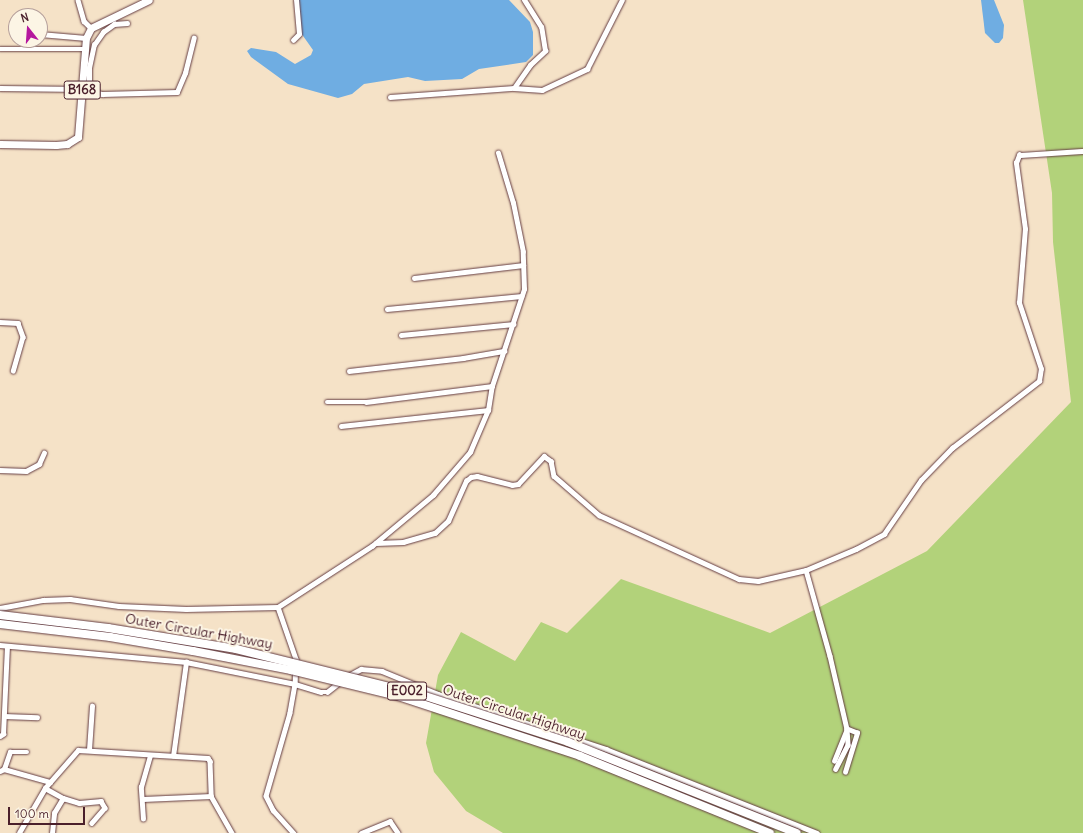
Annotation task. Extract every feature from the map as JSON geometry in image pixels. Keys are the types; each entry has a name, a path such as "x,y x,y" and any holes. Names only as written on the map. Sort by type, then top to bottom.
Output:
{"highway":[{"name":"Outer Circular Highway","path":"0,615 108,628 228,648 353,676 422,695 568,742 797,833"},
{"name":"Outer Circular Highway","path":"0,624 110,637 193,650 291,670 401,697 580,756 770,833"}],"main road":[{"path":"91,28 149,0"},
{"name":"B168","path":"0,144 56,145 76,139 80,129 86,90 86,38 91,28"}],"street":[{"path":"78,0 84,21 91,28"},
{"path":"293,40 299,34 296,0"},
{"path":"514,88 530,65 545,51 541,27 524,0"},
{"path":"390,97 514,88 542,90 587,69 622,0"},
{"path":"86,90 94,45 103,32 114,24 127,23"},
{"path":"48,35 86,38"},
{"path":"0,88 86,90 102,94 177,92 185,73 194,38"},
{"path":"0,49 85,49"},
{"path":"0,608 43,600 70,599 119,606 186,609 278,608 376,544 433,495 470,452 488,410 492,386 522,296 523,265 513,203 498,152"},
{"path":"376,544 403,542 435,533 448,521 466,481 471,477 477,476 512,485 518,484 544,456 551,461 554,476 599,515 739,579 758,581 806,570 856,549 884,534 921,480 952,448 1039,381 1041,369 1019,303 1026,230 1016,163 1019,155 1083,152"},
{"path":"414,278 523,265"},
{"path":"388,309 522,296"},
{"path":"0,322 18,323 23,337 13,371"},
{"path":"401,335 513,324"},
{"path":"349,371 463,358 504,351"},
{"path":"327,402 366,402 492,386"},
{"path":"341,426 488,410"},
{"path":"0,470 26,471 39,464 44,453"},
{"path":"806,570 830,656 847,729 848,745 836,768"},
{"path":"278,608 296,659 295,684 290,713 266,796 273,810 294,833"},
{"path":"0,645 186,662 327,692 354,671 370,668 382,671 438,694 606,749 817,833"},
{"path":"0,736 3,734 7,646"},
{"path":"173,756 186,662"},
{"path":"89,750 92,706"},
{"path":"4,716 37,717"},
{"path":"834,761 847,729"},
{"path":"845,772 857,733 847,729"},
{"path":"19,833 44,788 73,753 89,750 150,756 208,758 210,761 211,796 232,833"},
{"path":"27,752 10,752 2,770 50,782"},
{"path":"143,819 142,787 150,756"},
{"path":"44,788 63,798 79,803 101,801 105,808 92,823"},
{"path":"143,799 211,796"},
{"path":"52,833 54,813 63,798"},
{"path":"360,833 390,821 398,833"}],"green space":[{"path":"1023,0 1083,0 1083,833 503,833 466,811 434,772 426,743 438,675 461,632 515,661 541,622 567,633 621,579 770,633 927,551 1071,402 1053,242 1052,193"}],"water":[{"path":"298,0 509,0 530,22 533,32 533,55 526,62 479,69 462,79 425,81 408,77 364,84 352,94 338,98 288,84 251,57 247,51 251,48 276,52 295,64 311,55 313,50 301,33"},
{"path":"981,0 994,0 1004,25 1003,38 999,43 995,43 985,33"}]}
